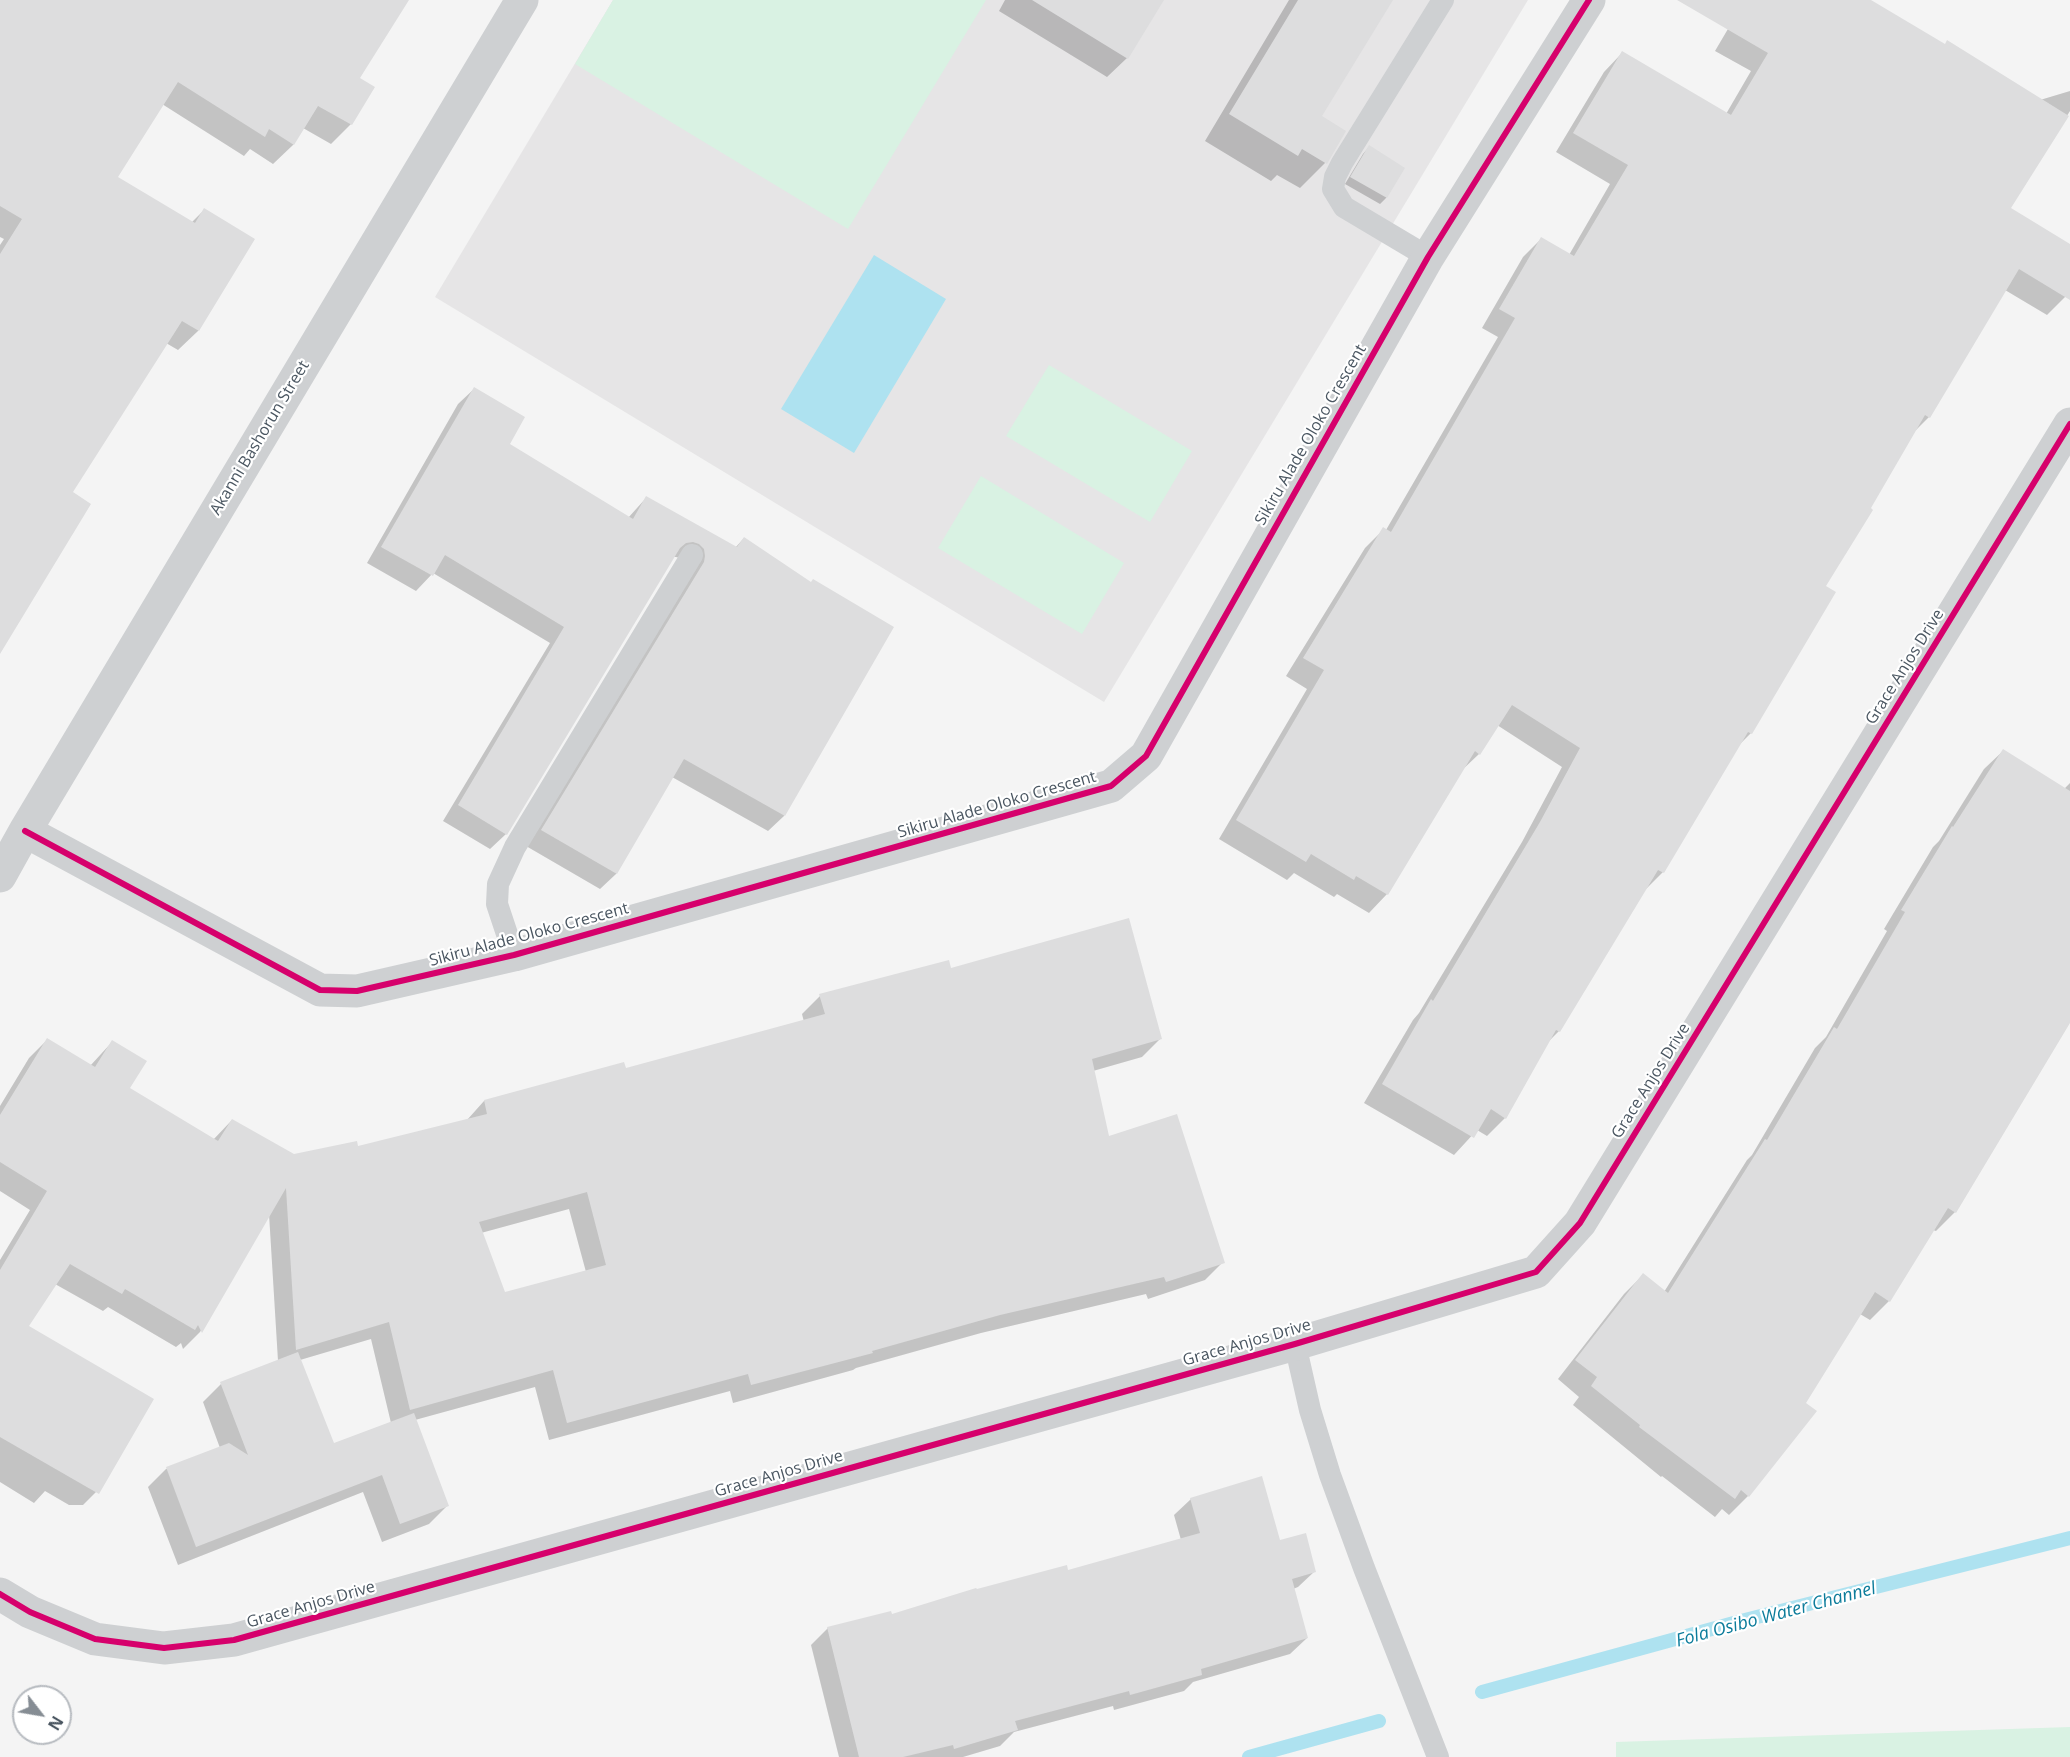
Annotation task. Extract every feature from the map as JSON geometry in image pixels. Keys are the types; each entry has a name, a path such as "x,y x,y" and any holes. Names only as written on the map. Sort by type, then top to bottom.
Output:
{"street":[{"name":"Akanni Bashorun Street","path":"0,876 522,0"},
{"name":"Sikiru Alade Oloko Crescent","path":"25,831 320,990 357,991 514,956 1112,786 1146,756 1428,257 1590,0"},
{"name":"Grace Anjos Drive","path":"0,1594 30,1612 95,1639 164,1648 234,1640 1295,1344 1536,1272 1580,1223 2070,424"}],"lane":[{"path":"1428,257 1344,207 1333,189 1335,177 1342,163 1443,0"},
{"path":"514,956 497,904 498,884 515,847 692,555"},
{"path":"1295,1344 1310,1410 1330,1475 1438,1757"}],"shaded area":[{"path":"613,0 1528,0 1104,702 435,297"}],"green space":[{"path":"613,0 986,0 848,229 575,64"},
{"path":"1049,365 1192,451 1150,522 1006,436"},
{"path":"981,476 1124,563 1082,634 938,548"},
{"path":"2070,1727 2070,1757 1616,1757 1616,1742"}],"water":[{"path":"874,255 946,299 854,453 781,409"}],"building":[{"path":"0,0 409,0 360,78 375,87 352,125 318,106 294,145 269,129 265,137 178,82 118,177 195,223 204,208 255,239 199,331 182,321 73,492 91,504 0,654 0,254 22,219 0,206"},
{"path":"1032,0 1164,0 1128,59"},
{"path":"1298,0 1393,0 1322,116 1346,131 1327,164 1302,149 1298,156 1229,114"},
{"path":"1677,0 1871,0 1945,44 1947,40 2069,116 2011,208 2070,244 2070,300 2019,269 1930,418 1925,415 1871,508 1873,510 1826,586 1836,592 1752,734 1748,732 1664,873 1658,870 1560,1032 1556,1030 1506,1119 1491,1109 1474,1138 1382,1084 1431,999 1433,1001 1540,822 1580,748 1512,705 1480,755 1475,751 1388,895 1356,876 1354,880 1311,854 1306,862 1236,820 1324,670 1303,658 1383,527 1391,532 1515,318 1499,309 1541,237 1574,256 1628,165 1573,133 1622,51 1731,115 1768,53"},
{"path":"1369,145 1405,168 1387,198 1350,177"},
{"path":"474,387 525,417 510,444 633,519 646,496 737,547 744,537 811,582 813,579 894,627 785,816 684,759 617,874 541,830 704,562 704,549 693,542 686,543 680,548 507,835 458,805 564,627 445,555 433,576 381,547"},
{"path":"2003,749 2070,791 2070,1023 1956,1213 1948,1208 1890,1302 1875,1292 1806,1403 1817,1411 1749,1497 1741,1490 1735,1499 1639,1427 1640,1425 1591,1386 1597,1377 1575,1360 1643,1273 1668,1293 1765,1139 1767,1140 1834,1027 1837,1029 1905,912 1901,910 1952,826"},
{"path":"1129,918 1162,1039 1092,1059 1109,1136 1177,1114 1225,1263 1166,1282 1164,1277 1000,1315 872,1351 873,1353 751,1385 748,1374 567,1423 553,1370 410,1410 389,1322 296,1350 286,1188 202,1333 198,1325 195,1330 125,1289 122,1294 70,1264 29,1326 154,1399 99,1494 0,1437 0,1270 47,1191 0,1162 0,1115 47,1038 95,1067 112,1040 147,1061 130,1088 218,1141 232,1119 294,1154 357,1141 358,1146 487,1114 484,1100 624,1062 626,1068 825,1014 819,994 949,960 951,968","holes":["587,1192 606,1265 505,1292 479,1222"]},
{"path":"298,1352 334,1443 414,1413 449,1506 400,1524 382,1475 196,1547 166,1467 229,1443 248,1455 220,1382"},
{"path":"1262,1476 1280,1540 1306,1533 1316,1572 1292,1579 1308,1638 1201,1669 1202,1675 1130,1695 1129,1691 1015,1721 1018,1730 954,1749 953,1745 903,1757 859,1757 827,1627 891,1611 892,1614 976,1588 1067,1565 1068,1570 1200,1533 1190,1498"}],"waterway":[{"name":"Fola Osibo Water Channel","path":"1482,1692 1741,1621 2070,1538"},
{"name":"Fola Osibo Water Channel","path":"1249,1757 1379,1721"}],"cycle path":[{"path":"25,831 320,990 357,991 514,955 1111,786 1146,756 1428,257 1589,0"},
{"path":"0,1594 30,1612 95,1639 164,1648 234,1640 1295,1344 1536,1272 1580,1223 2070,424"}]}
